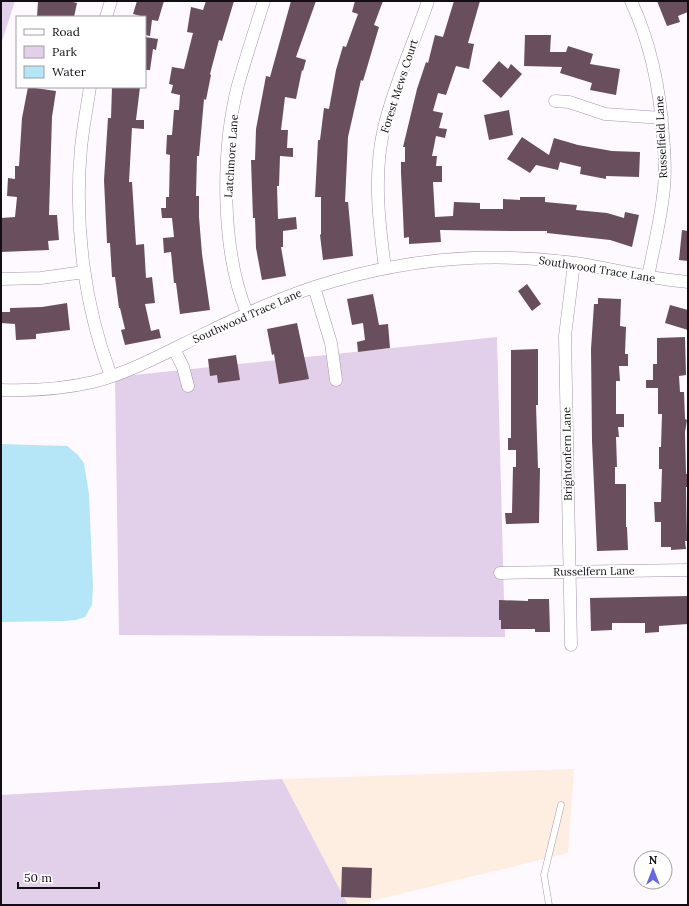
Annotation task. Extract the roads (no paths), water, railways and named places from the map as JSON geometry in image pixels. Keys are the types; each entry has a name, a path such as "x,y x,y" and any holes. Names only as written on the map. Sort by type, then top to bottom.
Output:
{"street":[{"path":"106,16 111,1"},
{"name":"Latchmore Lane","path":"247,313 238,286 232,253 227,200 229,152 233,113 238,86 264,1"},
{"name":"Forest Mews Court","path":"385,268 378,208 378,168 381,141 397,87 428,1"},
{"name":"Russelfield Lane","path":"630,1 644,34 653,62 662,118 665,170 664,196 648,277"},
{"path":"90,88 81,147 80,178 84,272 95,325 111,376"},
{"path":"555,101 570,102 592,111 611,115 662,118"},
{"name":"Southwood Trace Lane","path":"1,390 52,389 93,382 111,376 174,349 247,313 314,287 385,268 429,262 484,258 515,258 574,263 648,277 688,282"},
{"name":"Brightonfern Lane","path":"571,645 565,336 574,263"},
{"path":"1,279 41,278 84,272"},
{"path":"314,287 331,343 336,380"},
{"path":"174,349 183,367 188,386"},
{"name":"Russelfern Lane","path":"500,574 688,570"}],"lane":[{"path":"549,905 544,875 561,805"}],"water":[{"path":"1,444 67,446 77,454 84,463 89,494 93,587 92,605 85,617 76,620 63,621 1,622"}]}
